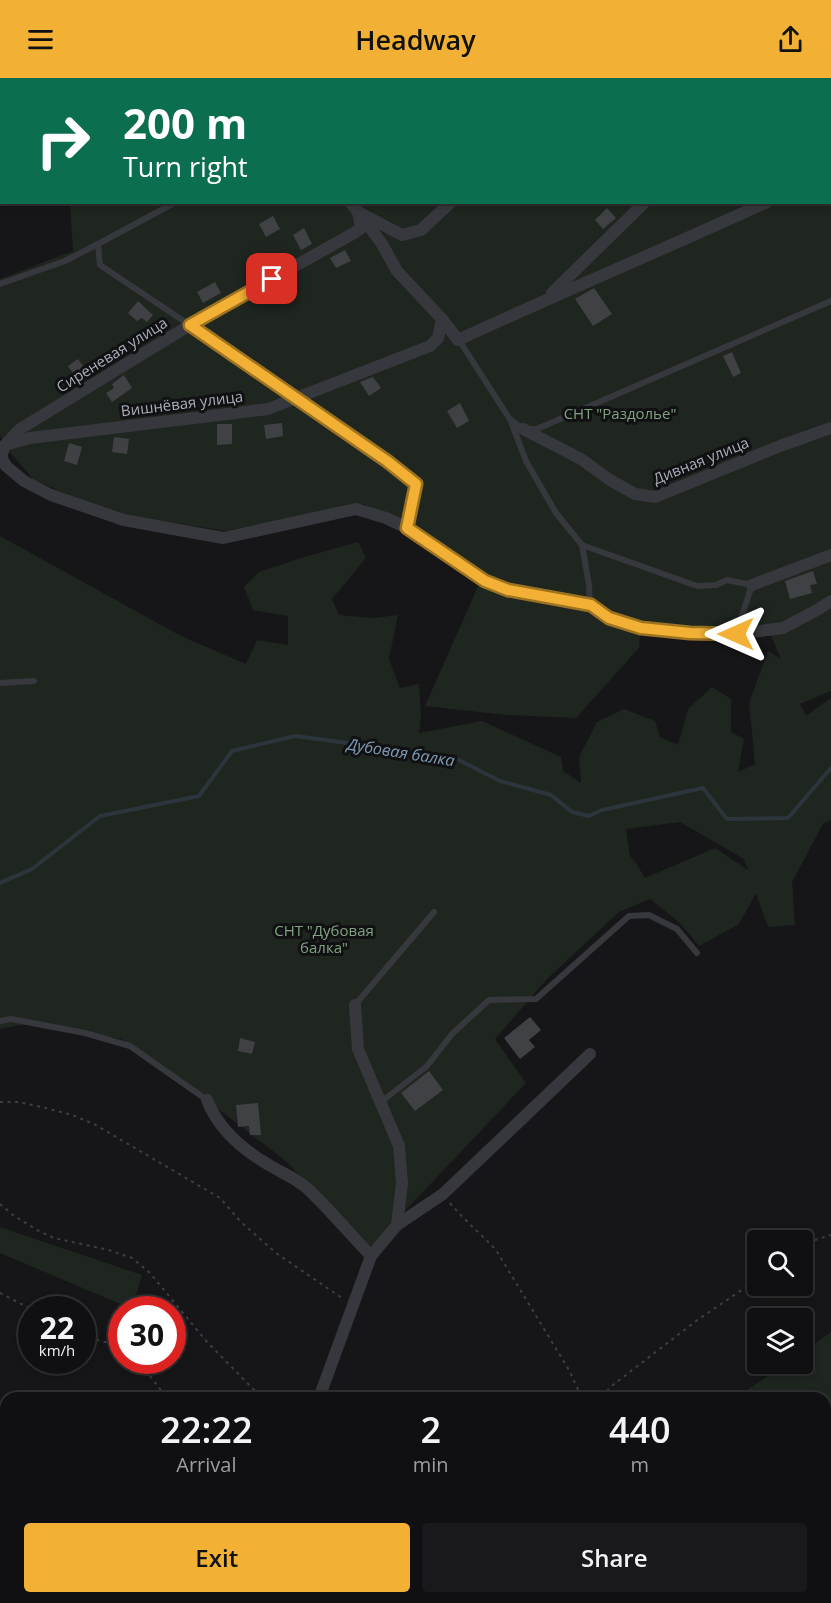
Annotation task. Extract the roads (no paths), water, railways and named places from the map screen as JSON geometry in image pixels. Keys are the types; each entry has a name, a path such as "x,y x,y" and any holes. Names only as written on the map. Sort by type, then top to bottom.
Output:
{"street":[{"path":"354,207 402,235 421,230 449,204"},
{"path":"547,298 643,204"},
{"path":"354,207 382,244 396,271 442,319 458,340 547,298 763,204"},
{"name":"Сиреневая улица","path":"0,457 5,445 20,429 190,325 354,233 361,228 354,207"},
{"name":"Вишнёвая улица","path":"5,445 30,438 268,409 430,346 438,338 442,319"},
{"name":"Дивная улица","path":"523,429 581,459 610,480 635,494 655,497 780,446 831,428"},
{"path":"0,457 6,466 24,481 51,495 124,520 223,538 356,509 386,518 407,528 485,581 508,590 591,605 609,618 641,628 690,633 736,634 783,628 831,601"},
{"path":"752,585 831,555"},
{"path":"355,1005 358,1049 399,1146 402,1183 397,1225"},
{"path":"321,1392 371,1256 397,1225 443,1194 590,1054"},
{"path":"207,1100 212,1112 227,1132 250,1152 307,1188 371,1256"}],"lane":[{"path":"0,284 65,261 172,204"},
{"path":"98,244 100,265 272,380 416,484 407,528"},
{"path":"509,418 523,429 537,429 831,301"},
{"path":"458,340 509,418 526,461 556,513 582,545 591,605"},
{"path":"582,545 697,586 716,585 727,580 752,585 736,634"},
{"path":"0,683 34,681"},
{"path":"355,1005 434,912"},
{"path":"381,1102 427,1066 452,1034 489,1000 536,999 629,916 649,915 677,929 697,953"},
{"path":"0,1021 11,1019 85,1033 130,1046 207,1100"}],"waterway":[{"name":"Дубовая балка","path":"0,883 32,869 100,816 199,796 232,751 295,736 453,757 500,781 551,795 572,812 589,816 602,810 703,788 727,819 788,818 831,768"}],"park label":[{"name":"СНТ \"Раздолье\"","path":"620,414"},
{"name":"СНТ \"Дубовая балка\"","path":"324,940"}]}
